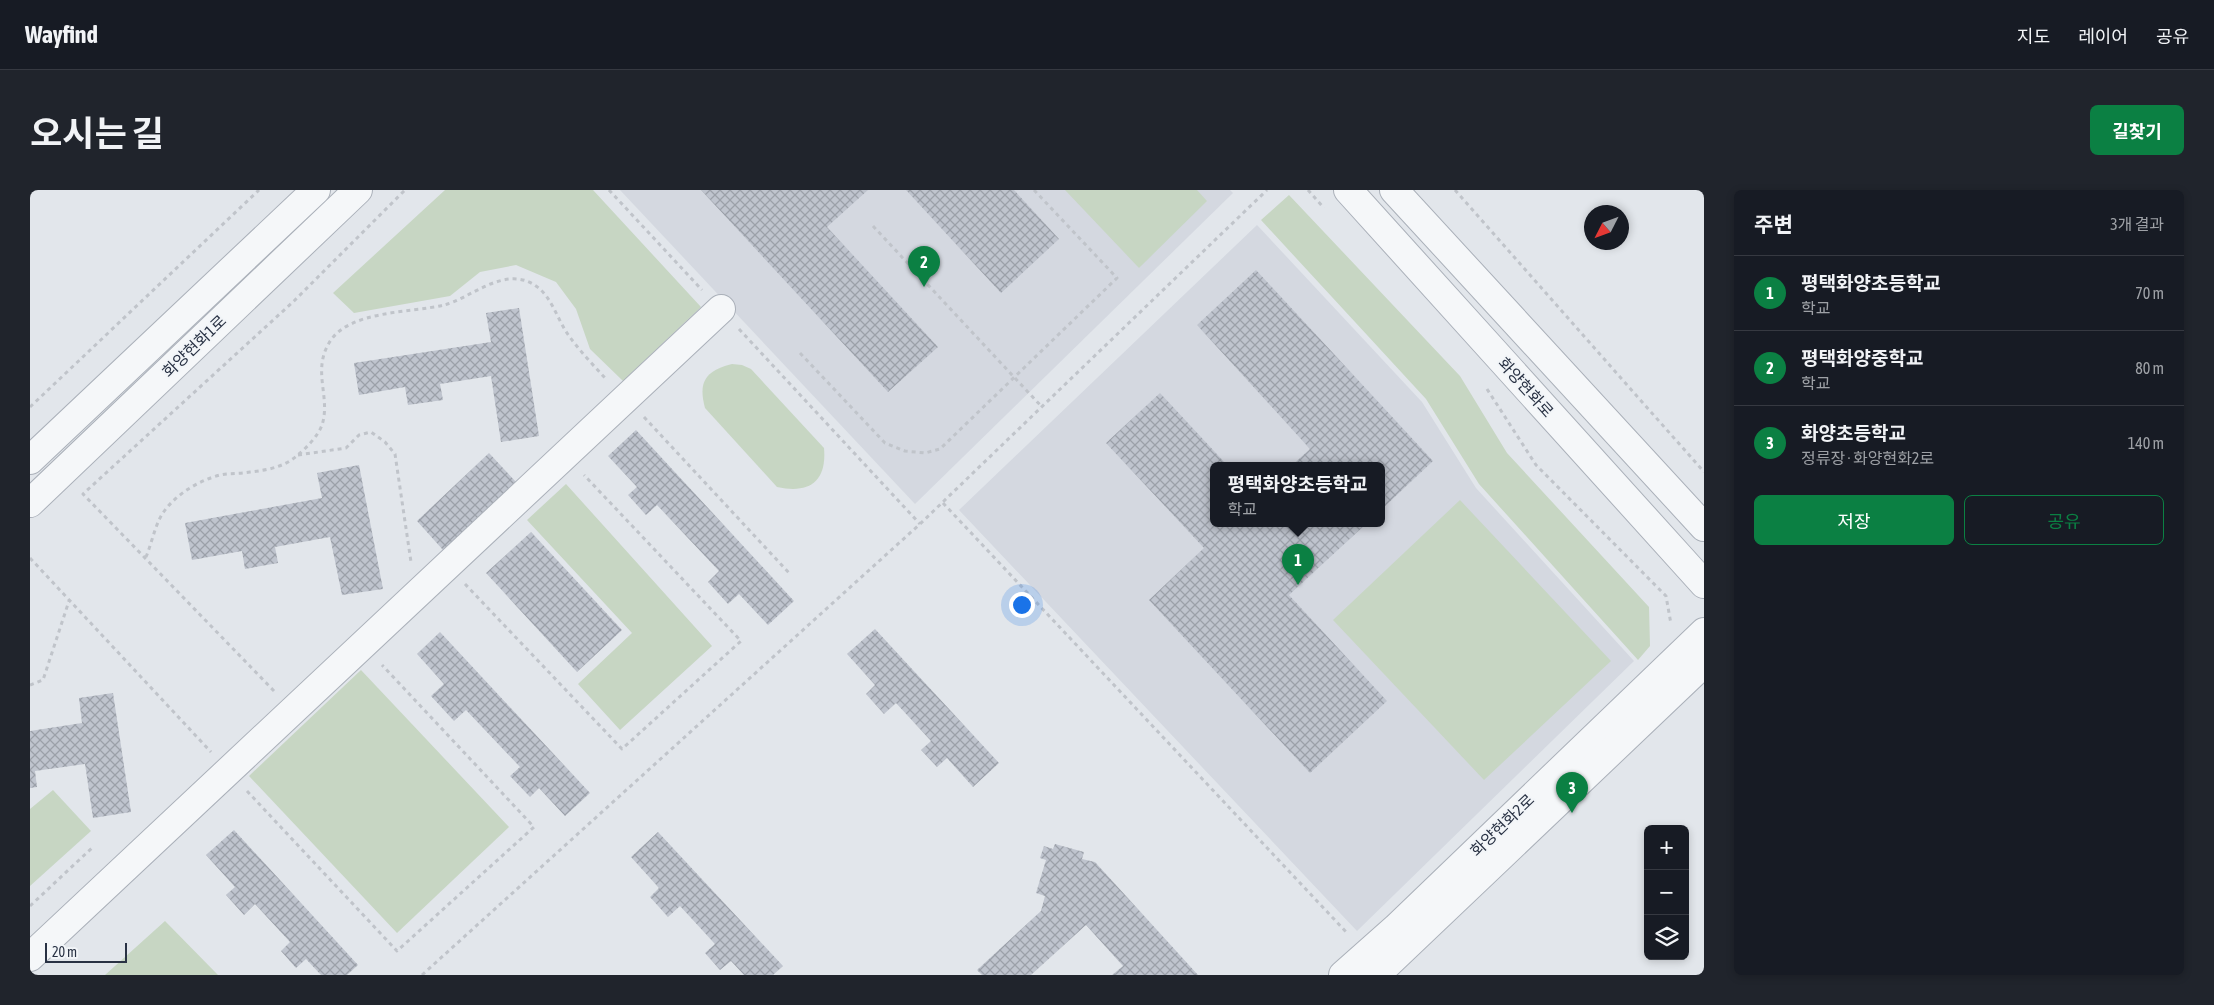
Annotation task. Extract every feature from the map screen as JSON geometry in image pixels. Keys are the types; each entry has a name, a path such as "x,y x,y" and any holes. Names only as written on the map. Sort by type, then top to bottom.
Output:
{"street":[{"name":"화양현화1로","path":"30,460 316,190"},
{"name":"화양현화1로","path":"30,503 358,190"},
{"name":"화양현화로","path":"1348,190 1704,584"},
{"path":"1394,190 1704,527"},
{"path":"30,957 362,644 721,310"},
{"name":"화양현화2로","path":"1343,975 1396,928 1704,632"},
{"name":"화양현화2로","path":"1376,975 1704,663"}],"path":[{"path":"30,407 259,190"},
{"path":"292,710 83,494 294,301 405,190"},
{"path":"609,190 920,524"},
{"path":"800,353 885,443 905,451 925,453 940,449 1117,278 1034,190"},
{"path":"422,975 943,503 1267,190"},
{"path":"1308,190 1328,212"},
{"path":"1455,190 1704,472"},
{"path":"873,226 1042,407"},
{"path":"146,557 160,517 177,498 196,484 221,475 281,466 298,456 311,442 322,424 324,400 322,357 330,341 348,326 372,316 446,305 483,285 500,281 521,280 536,286 549,301 568,333 603,375 790,574"},
{"path":"1486,387 1536,465 1666,596 1672,629"},
{"path":"298,456 346,448 359,435 371,432 385,442 395,454 416,595"},
{"path":"448,566 622,749 741,641 566,455"},
{"path":"943,503 1354,941"},
{"path":"30,558 397,951 534,827 362,644"},
{"path":"30,685 43,680 69,601"},
{"path":"30,906 94,846"}],"shaded area":[{"path":"620,190 1230,190 1233,193 915,504"},
{"path":"1257,225 1422,402 1476,488 1634,661 1357,931 959,510"}],"green space":[{"path":"445,190 593,190 701,307 623,381 590,349 576,309 556,282 516,265 480,272 450,296 354,313 333,293"},
{"path":"1065,190 1197,190 1207,201 1139,268"},
{"path":"1289,195 1460,376 1507,453 1649,607 1650,646 1638,660 1479,484 1426,399 1261,220"},
{"path":"732,364 742,365 751,369 824,448 822,469 814,483 798,489 777,487 705,408 702,391 706,379 715,370"},
{"path":"566,484 712,646 620,730 578,684 632,633 527,520"},
{"path":"1460,500 1611,661 1484,780 1333,620"},
{"path":"361,670 509,827 397,933 249,776"},
{"path":"53,790 91,831 30,886 30,809"},
{"path":"165,921 218,975 105,975"}],"building":[{"path":"701,190 868,190 827,227 938,347 888,392"},
{"path":"906,190 1014,190 1059,239 1001,293"},
{"path":"1256,270 1433,461 1385,506 1385,462 1295,462 1310,449 1197,325"},
{"path":"519,308 539,436 501,442 491,376 440,384 443,400 408,405 405,387 359,395 354,363 491,342 486,313"},
{"path":"1160,393 1224,462 1210,462 1210,527 1363,527 1289,595 1387,701 1310,773 1149,600 1204,548 1106,443"},
{"path":"636,430 794,601 768,625 739,594 728,604 708,582 719,571 657,505 646,515 628,495 637,487 608,456"},
{"path":"489,453 516,482 443,550 417,521"},
{"path":"359,465 383,589 342,595 330,537 275,547 278,563 245,569 242,551 192,560 185,523 322,498 317,473"},
{"path":"531,532 622,630 577,672 486,573"},
{"path":"875,629 999,763 973,787 947,758 937,767 921,750 931,741 896,703 884,714 866,694 875,685 847,654"},
{"path":"440,632 590,793 565,816 539,788 530,797 510,776 520,767 466,710 454,721 431,696 444,684 417,654"},
{"path":"113,693 131,812 93,818 85,764 35,771 37,787 30,788 30,731 82,723 79,698"},
{"path":"234,830 358,965 347,975 321,975 306,959 296,968 281,951 290,942 255,904 244,915 226,895 235,887 206,855"},
{"path":"658,832 783,966 773,975 744,975 731,961 720,970 705,953 715,944 680,906 668,917 650,897 659,888 631,857"},
{"path":"1055,844 1084,852 1082,859 1095,862 1198,975 1112,975 1123,966 1086,925 1031,975 982,975 977,970 1041,911 1045,896 1036,893 1046,860 1040,858 1044,846 1053,849"}],"place":[{"name":"평택화양중학교","path":"924,287"},
{"name":"평택화양초등학교","path":"1298,585"},
{"name":"화양초등학교","path":"1572,813"}]}
